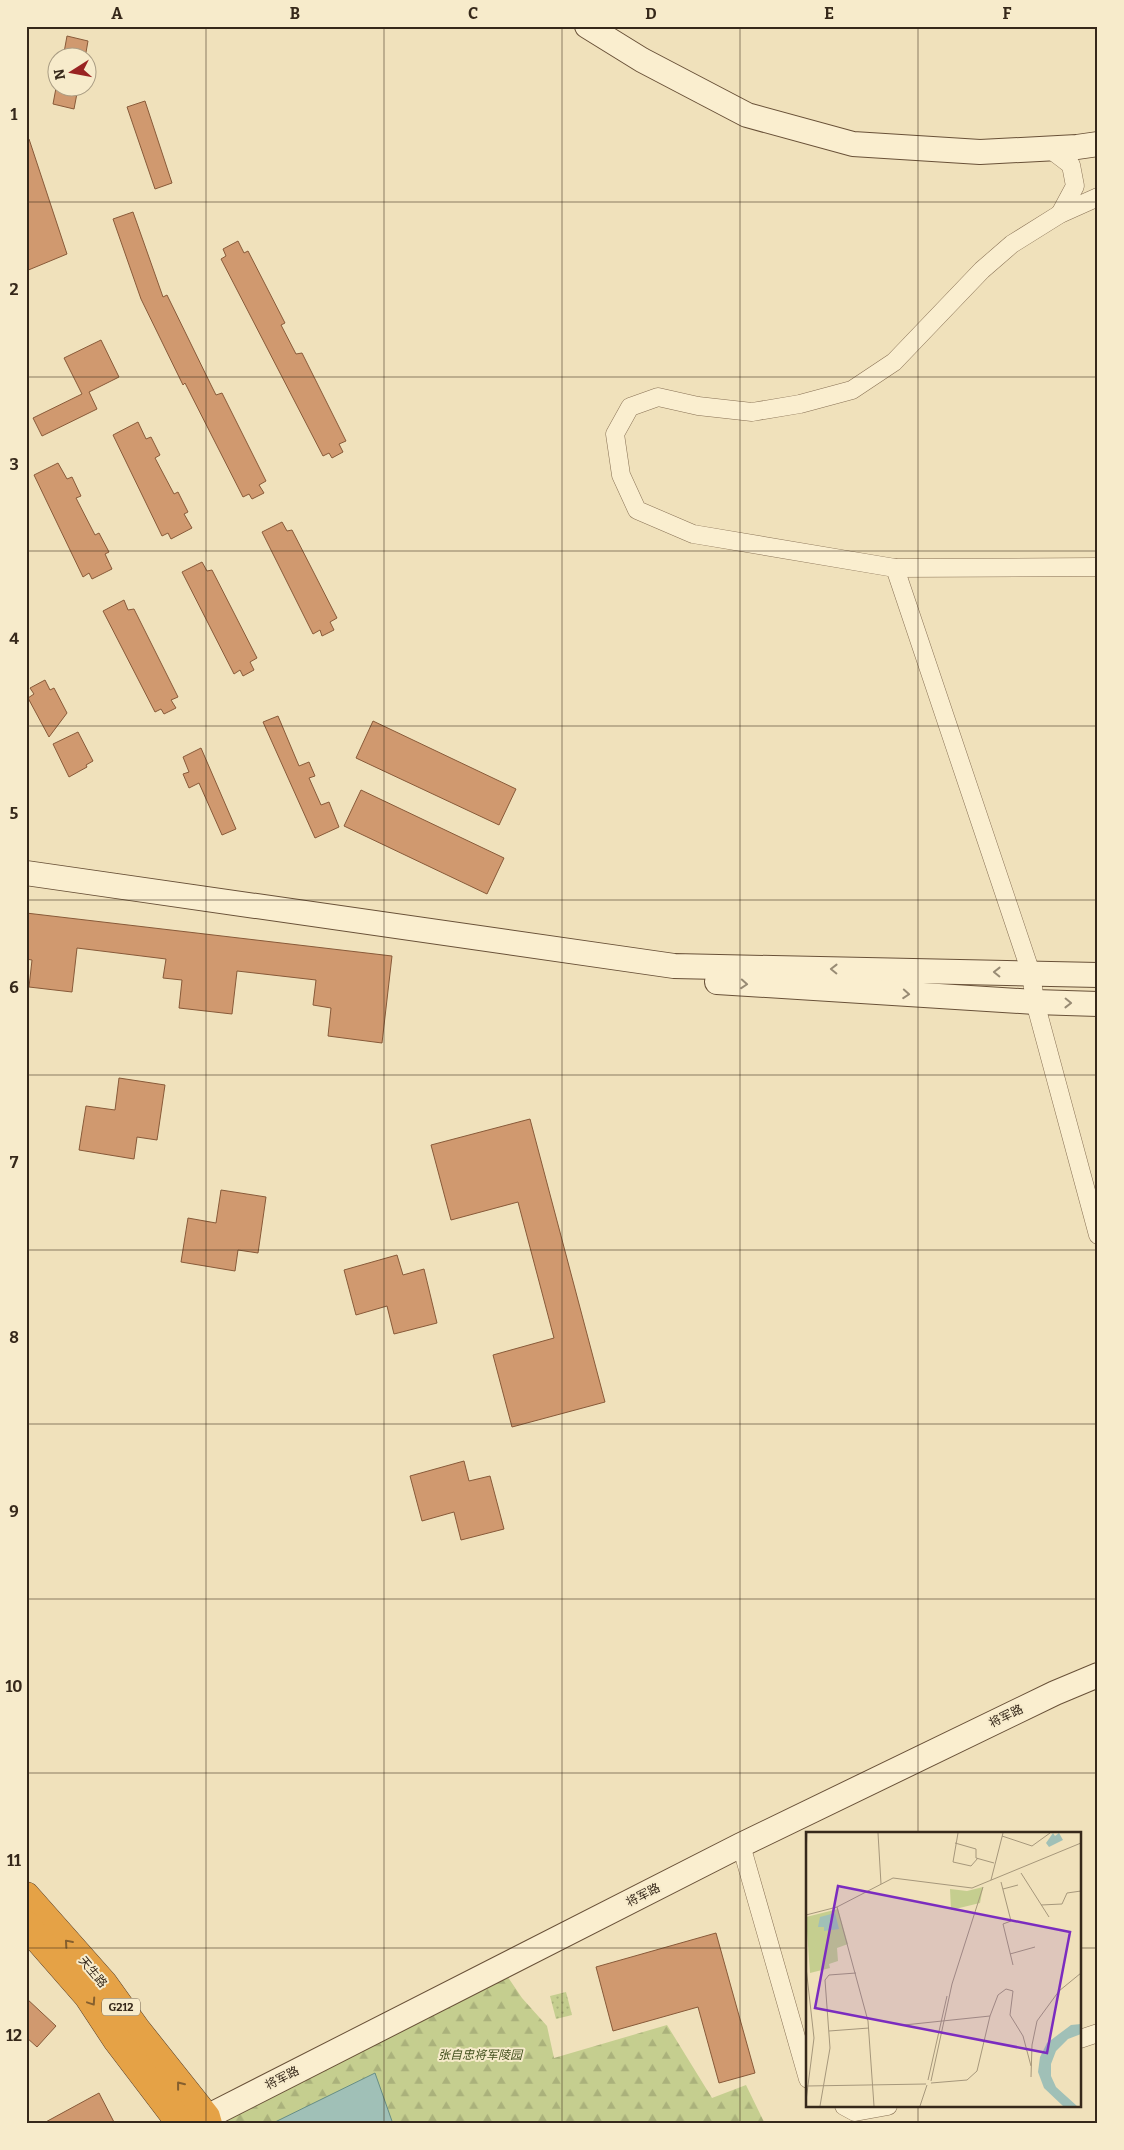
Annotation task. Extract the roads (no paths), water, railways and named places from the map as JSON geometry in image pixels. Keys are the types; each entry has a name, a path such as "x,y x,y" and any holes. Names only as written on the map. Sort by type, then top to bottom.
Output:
{"highway":[{"name":"天生路","path":"26,1896 103,1983 136,2029 197,2122"},
{"name":"天生路","path":"26,1925 88,1996 117,2040 197,2122"}],"street":[{"path":"587,26 642,60 747,115 853,144 980,152 1050,149 1098,144"},
{"path":"1050,149 1071,165 1075,186 1060,214"},
{"path":"1098,197 1060,214 1012,244 982,270 894,362 852,390 800,404 752,412 698,406 658,397 630,407 615,434 620,475 637,510 693,534 895,568 1098,567"},
{"path":"895,568 1032,973 1035,1002 1098,1235"},
{"path":"26,873 674,966 1098,975"},
{"path":"472,937 679,980 1035,1002 1098,1004"},
{"name":"将军路","path":"197,2122 741,1846 1055,1693 1098,1675"},
{"path":"741,1846 806,2072"},
{"path":"1082,2038 1098,2033"},
{"path":"848,2108 856,2112 877,2108"}],"water":[{"path":"375,2073 393,2124 271,2124"}],"park label":[{"name":"张自忠将军陵园","path":"480,2055"}]}
